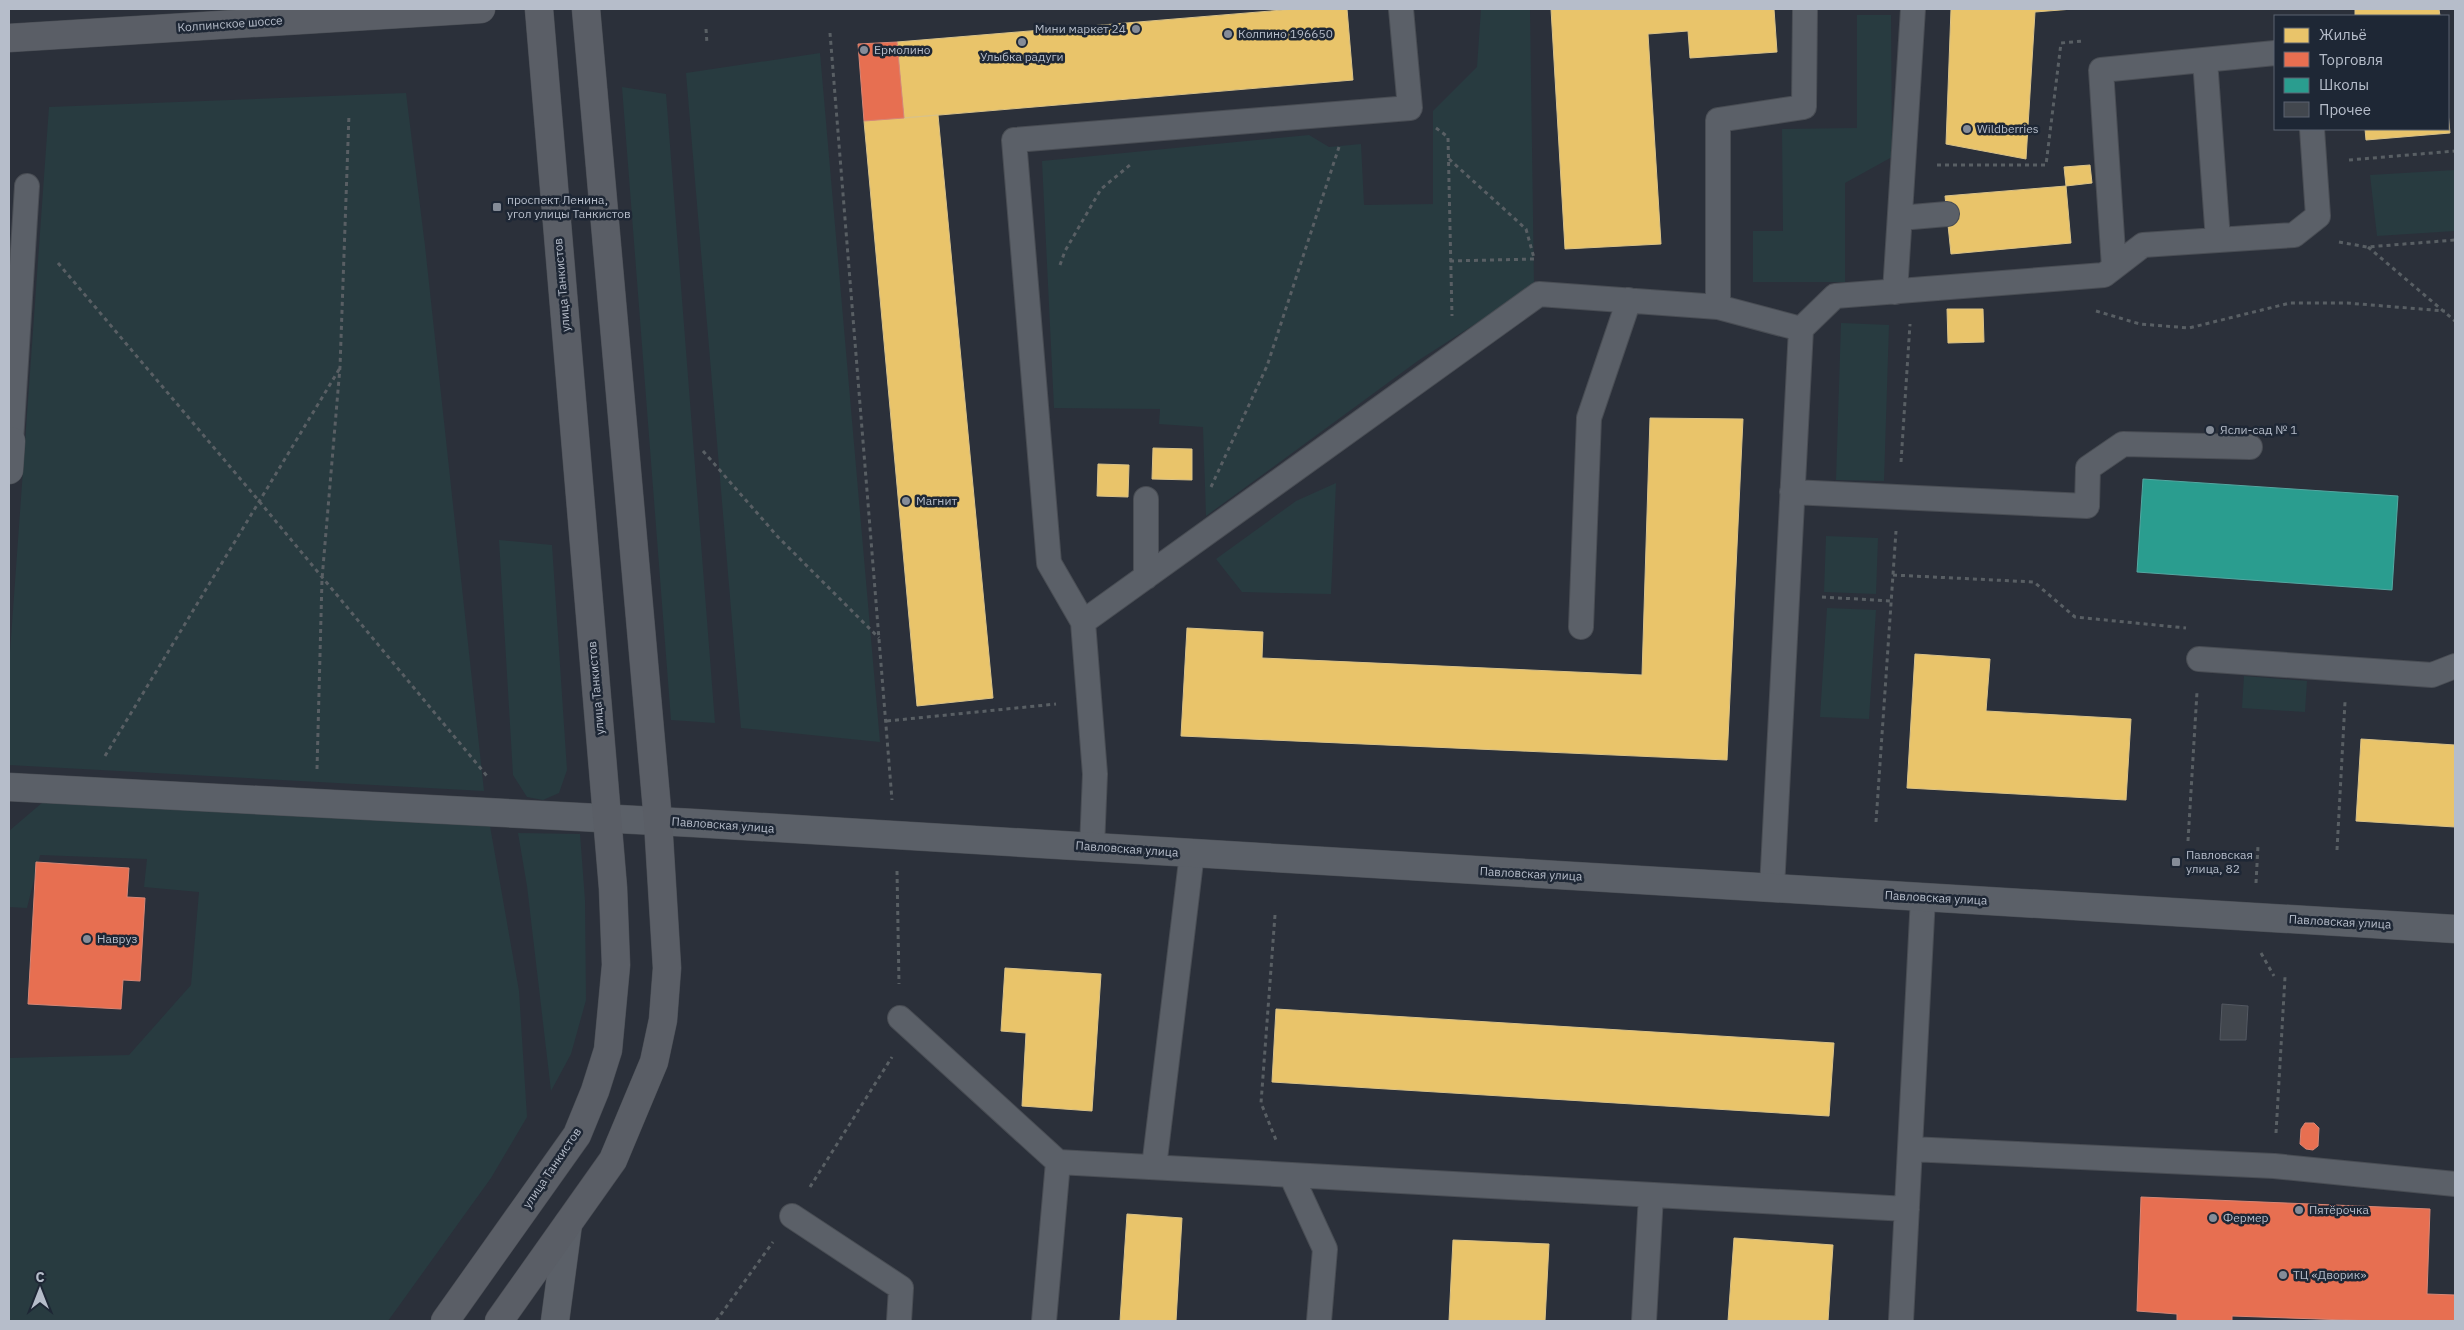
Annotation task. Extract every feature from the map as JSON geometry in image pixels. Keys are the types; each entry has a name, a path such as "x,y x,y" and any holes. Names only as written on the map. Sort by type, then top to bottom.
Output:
{"main road":[{"name":"Колпинское шоссе","path":"9,38 481,9"},
{"name":"улица Танкистов","path":"445,1321 577,1135 595,1091 608,1050 616,965 607,819 539,9"},
{"path":"499,1321 613,1160 654,1062 663,1020 667,968 658,821 586,9"}],"street":[{"path":"9,470 10,441"},
{"name":"Павловская улица","path":"9,788 658,821 2455,929"},
{"path":"555,1321 568,1224"}],"lane":[{"path":"1092,847 1095,774 1083,622 1049,563 1014,140 1410,108 1401,9"},
{"path":"1718,307 1718,120 1804,107 1805,9"},
{"path":"1904,291 1900,218 1913,9"},
{"path":"2114,267 2101,70 2274,54"},
{"path":"2205,60 2218,240"},
{"path":"1772,888 1801,329 1835,296 2104,275 2143,245 2294,235 2318,216 2312,130"},
{"path":"10,441 27,186"},
{"path":"1900,218 1947,214"},
{"path":"1083,622 1539,294 1718,307 1801,329"},
{"path":"1581,627 1589,418 1629,300"},
{"path":"1792,492 2087,506 2088,468 2123,444 2250,448"},
{"path":"1146,498 1146,576"},
{"path":"2199,659 2432,675 2455,666"},
{"path":"1154,1167 1192,853"},
{"path":"1901,1321 1923,897"},
{"path":"900,1018 1058,1162 1907,1209"},
{"path":"1910,1149 2274,1166 2455,1184"},
{"path":"1044,1321 1058,1162"},
{"path":"1291,1175 1326,1249 1319,1321"},
{"path":"1644,1321 1651,1195"},
{"path":"792,1216 901,1288 899,1321"}],"path":[{"path":"706,29 707,44"},
{"path":"716,1321 792,1216 893,1055 900,1018 895,835 887,721 830,33"},
{"path":"1410,108 1448,137 1453,356"},
{"path":"1197,541 1198,513 1267,366 1337,155 1348,113"},
{"path":"316,804 322,579 340,367 349,114"},
{"path":"2348,160 2455,151"},
{"path":"1448,159 1526,229 1534,258 1554,295"},
{"path":"1058,268 1065,251 1101,189 1132,164"},
{"path":"25,225 259,501 491,781"},
{"path":"2294,235 2367,247 2455,240"},
{"path":"2367,247 2455,321"},
{"path":"1450,261 1534,258"},
{"path":"2047,279 2099,313 2140,324 2189,328 2290,302 2347,302 2445,311"},
{"path":"1876,822 1898,497 1904,291"},
{"path":"84,791 340,367"},
{"path":"703,451 778,537 880,639"},
{"path":"1893,575 2034,582 2074,617 2202,629 2188,841"},
{"path":"1787,595 1891,601"},
{"path":"2337,850 2346,669"},
{"path":"887,721 1089,701"},
{"path":"2256,886 2258,846"},
{"path":"1275,915 1261,1103 1291,1175"},
{"path":"2258,947 2274,976"},
{"path":"2274,1166 2285,977"}],"green space":[{"path":"1481,9 1530,9 1534,286 1419,360 1206,516 1203,427 1159,424 1160,409 1054,408 1042,161 1309,135 1329,147 1361,144 1364,205 1433,204 1433,111 1477,67"},
{"path":"1857,15 1891,15 1892,157 1845,183 1845,282 1753,282 1753,231 1783,231 1782,129 1857,128"},
{"path":"820,53 880,742 741,728 686,73"},
{"path":"622,87 666,94 715,723 671,720"},
{"path":"406,93 425,246 484,791 9,765 9,666 49,107"},
{"path":"2455,170 2455,231 2377,236 2370,175"},
{"path":"1841,323 1889,325 1884,481 1836,480"},
{"path":"1336,483 1331,594 1242,592 1216,559 1296,501"},
{"path":"1826,536 1878,538 1876,594 1824,592"},
{"path":"499,540 552,545 567,770 559,793 543,800 527,797 513,775"},
{"path":"1827,608 1876,610 1869,719 1820,717"},
{"path":"2244,676 2307,681 2305,712 2242,708"},
{"path":"43,802 490,826 519,991 527,1117 491,1178 388,1321 9,1321 9,1058 129,1055 191,985 199,892 144,887 147,859 40,855 27,908 9,907 9,831"},
{"path":"518,833 580,834 585,900 586,1000 571,1054 551,1091 527,886"}],"building: Жильё":[{"path":"1295,9 1347,9 1353,80 904,118 897,42"},
{"path":"1551,9 1774,9 1777,52 1690,58 1688,31 1648,34 1661,244 1565,249"},
{"path":"1951,9 2073,9 2035,12 2026,159 1946,144"},
{"path":"2355,9 2439,9 2440,15 2355,15"},
{"path":"938,115 993,698 917,706 864,121"},
{"path":"2449,122 2450,133 2366,140 2365,130 2449,130"},
{"path":"2090,165 2092,183 2066,186 2064,167"},
{"path":"2066,186 2071,243 1951,254 1945,196"},
{"path":"1947,309 1983,309 1984,342 1948,343"},
{"path":"1650,418 1743,419 1727,760 1181,736 1187,628 1263,632 1262,658 1642,675"},
{"path":"1153,448 1192,449 1192,480 1152,479"},
{"path":"1098,464 1129,465 1128,497 1097,496"},
{"path":"1915,654 1990,659 1986,711 2131,719 2126,800 1907,788"},
{"path":"2361,739 2455,745 2455,827 2356,821"},
{"path":"1005,968 1101,974 1092,1111 1022,1106 1026,1033 1001,1031"},
{"path":"1276,1009 1834,1043 1829,1116 1272,1082"},
{"path":"1127,1214 1182,1218 1176,1321 1120,1321"},
{"path":"1734,1238 1833,1245 1828,1321 1728,1321"},
{"path":"1453,1240 1549,1244 1545,1321 1449,1321"}],"building: Торговля":[{"path":"897,42 904,118 864,121 858,44"},
{"name":"Навруз","path":"36,862 129,868 127,897 145,898 140,981 123,980 121,1009 28,1004"},
{"path":"2305,1123 2314,1123 2319,1128 2318,1146 2313,1150 2306,1149 2300,1144 2301,1129"},
{"name":"ТЦ «Дворик»","path":"2141,1197 2430,1209 2427,1294 2455,1295 2455,1321 2375,1321 2232,1316 2232,1321 2177,1321 2177,1314 2137,1311"}],"building: Школы":[{"path":"2143,479 2398,496 2392,590 2137,572"}],"building: Прочее":[{"path":"2222,1004 2248,1006 2246,1040 2220,1040"}],"place":[{"name":"Мини маркет 24","path":"1136,29"},
{"name":"Колпино 196650","path":"1228,34"},
{"name":"Улыбка радуги","path":"1022,42"},
{"name":"Ермолино","path":"864,50"},
{"name":"Wildberries","path":"1967,129"},
{"name":"проспект Ленина, угол улицы Танкистов","path":"497,207"},
{"name":"Ясли-сад № 1","path":"2210,430"},
{"name":"Магнит","path":"906,501"},
{"name":"Павловская улица, 82","path":"2176,862"},
{"name":"Навруз","path":"87,939"},
{"name":"Пятёрочка","path":"2299,1210"},
{"name":"Фермер","path":"2213,1218"},
{"name":"ТЦ «Дворик»","path":"2283,1275"}]}
